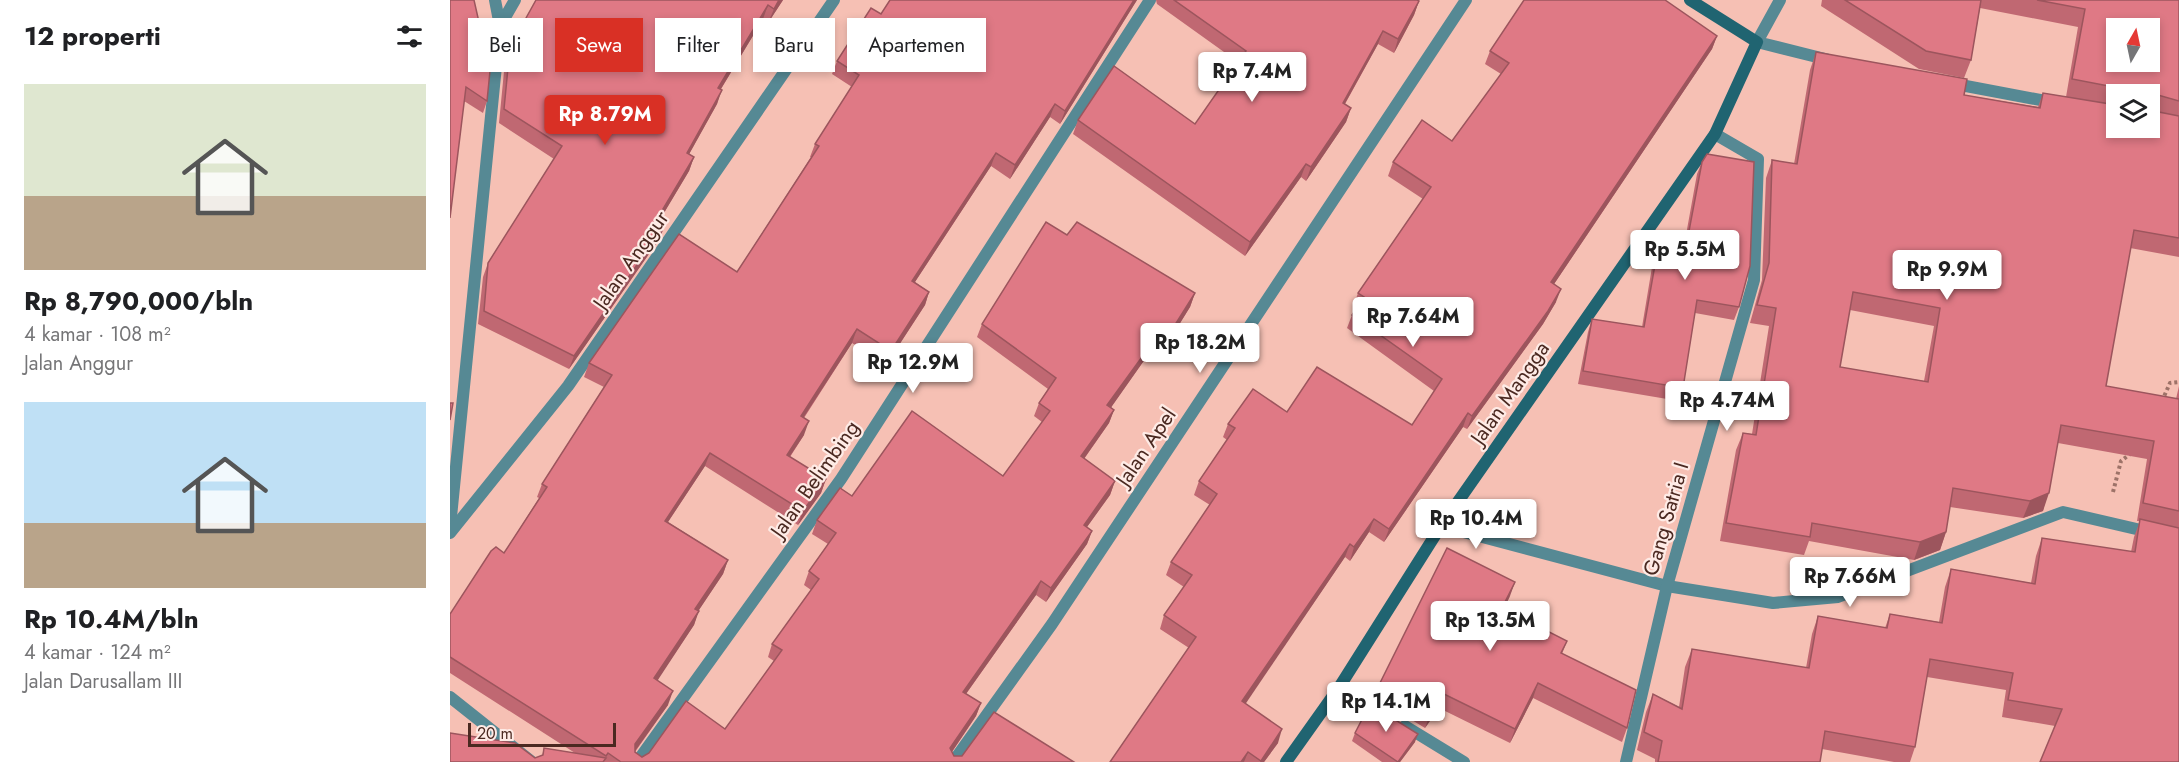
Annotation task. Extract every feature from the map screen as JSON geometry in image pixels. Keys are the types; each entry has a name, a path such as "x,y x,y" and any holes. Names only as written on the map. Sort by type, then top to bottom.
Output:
{"street":[{"path":"495,0 498,18"},
{"path":"505,18 515,0"},
{"name":"Jalan Anggur","path":"450,533 568,386 834,0"},
{"name":"Jalan Belimbing","path":"637,762 840,479 1150,0"},
{"name":"Jalan Apel","path":"953,762 1052,624 1466,0"},
{"path":"1690,0 1757,42 1842,62"},
{"path":"1757,42 1780,0"},
{"name":"Jalan Mangga","path":"1286,762 1340,686 1441,526 1715,134 1757,42"},
{"path":"450,527 495,72"},
{"path":"1934,80 2071,106"},
{"name":"Gang Satria I","path":"1626,762 1667,586 1754,280 1758,159 1715,134"},
{"path":"1441,526 1667,586 1773,603 1838,597 2063,512 2179,539"},
{"path":"1340,686 1464,762"},
{"path":"450,697 532,762"}],"path":[{"path":"2161,408 2166,388 2170,383 2179,382"},
{"path":"2106,522 2121,461 2136,453"}],"building":[{"path":"450,0 474,0 478,18 468,18 468,72 490,72 487,101 466,87 450,218"},
{"path":"536,0 779,0 774,9 768,5 760,18 753,18 753,30 741,50 741,18 655,18 655,72 728,72 718,88 722,90 687,153 694,157 657,219 665,224 574,356 484,311 488,263 562,146 504,109 508,72 543,72 543,18 526,18"},
{"path":"890,0 1134,0 1065,111 1055,104 1015,165 996,153 912,281 929,292 891,351 857,329 801,416 809,421 787,455 826,479 803,511 710,453 665,521 728,560 695,609 699,611 654,678 673,691 635,744 635,752 642,757 649,753 686,701 725,729 782,650 772,644 819,579 809,571 836,533 817,520 840,488 852,496 912,411 1003,476 1050,411 1039,403 1056,378 982,324 1046,222 1067,235 1077,222 1195,293 1163,344 1155,339 1107,405 1114,410 1081,456 1115,481 1084,525 1092,531 1051,588 1041,581 963,692 981,703 950,748 954,756 962,756 994,712 1074,762 621,762 608,753 606,756 450,657 450,614 491,551 496,547 504,553 547,487 542,484 612,375 589,363 679,234 737,272 819,146 815,144 859,75 854,72 986,72 986,18 865,18 871,8 881,14"},
{"path":"1174,0 1419,1 1398,39 1383,31 1343,103 1351,108 1311,167 1306,164 1250,242 1078,120 1114,66 1195,124 1246,51"},
{"path":"1524,0 1665,0 1717,36 1551,282 1561,289 1548,311 1472,416 1468,413 1389,529 1374,519 1354,547 1350,544 1242,701 1282,729 1261,761 1248,752 1241,762 1110,762 1196,637 1164,615 1192,575 1171,562 1217,494 1199,481 1235,428 1228,424 1253,389 1287,412 1317,367 1412,425 1442,379 1352,315 1364,297 1358,293 1431,187 1393,162 1422,120 1452,141 1509,63 1490,51"},
{"path":"1845,0 1981,0 1971,60 1926,51"},
{"path":"2037,0 2179,0 2179,101 2160,96 2160,84 2106,86 2072,79 2085,9"},
{"path":"847,45 847,67 837,61"},
{"path":"1816,52 1967,79 1964,95 2040,108 2043,93 2106,103 2106,138 2160,138 2160,112 2179,116 2179,238 2134,230 2106,386 2179,399 2179,511 2143,503 2154,441 2061,425 2049,493 2030,501 1953,488 1946,532 1920,542 1812,523 1810,537 1726,523 1743,433 1756,435 1776,308 1757,305 1769,263 1772,160 1797,164","holes":["1853,292 1940,308 1928,382 1840,367"]},
{"path":"1707,154 1754,162 1750,266 1739,307 1697,300 1683,388 1583,371 1592,319 1644,327 1659,242 1686,247 1702,162"},
{"path":"450,403 453,403 450,420"},
{"path":"2140,519 2179,528 2179,762 2040,762 2062,709 2008,700 2013,673 1930,659 1915,747 1825,731 1820,762 1658,762 1662,741 1644,732 1653,694 1682,709 1692,649 1809,668 1818,616 1887,628 1890,614 1942,623 1951,569 2035,584 2042,538 2135,552"},
{"path":"1447,548 1515,582 1502,608 1567,641 1561,653 1636,690 1627,728 1538,683 1515,729 1444,694 1430,714 1380,683"},
{"path":"1370,704 1418,734 1398,762 1355,733"},
{"path":"450,733 515,743 535,758 543,755 544,748 606,758 603,762 450,762"}]}
